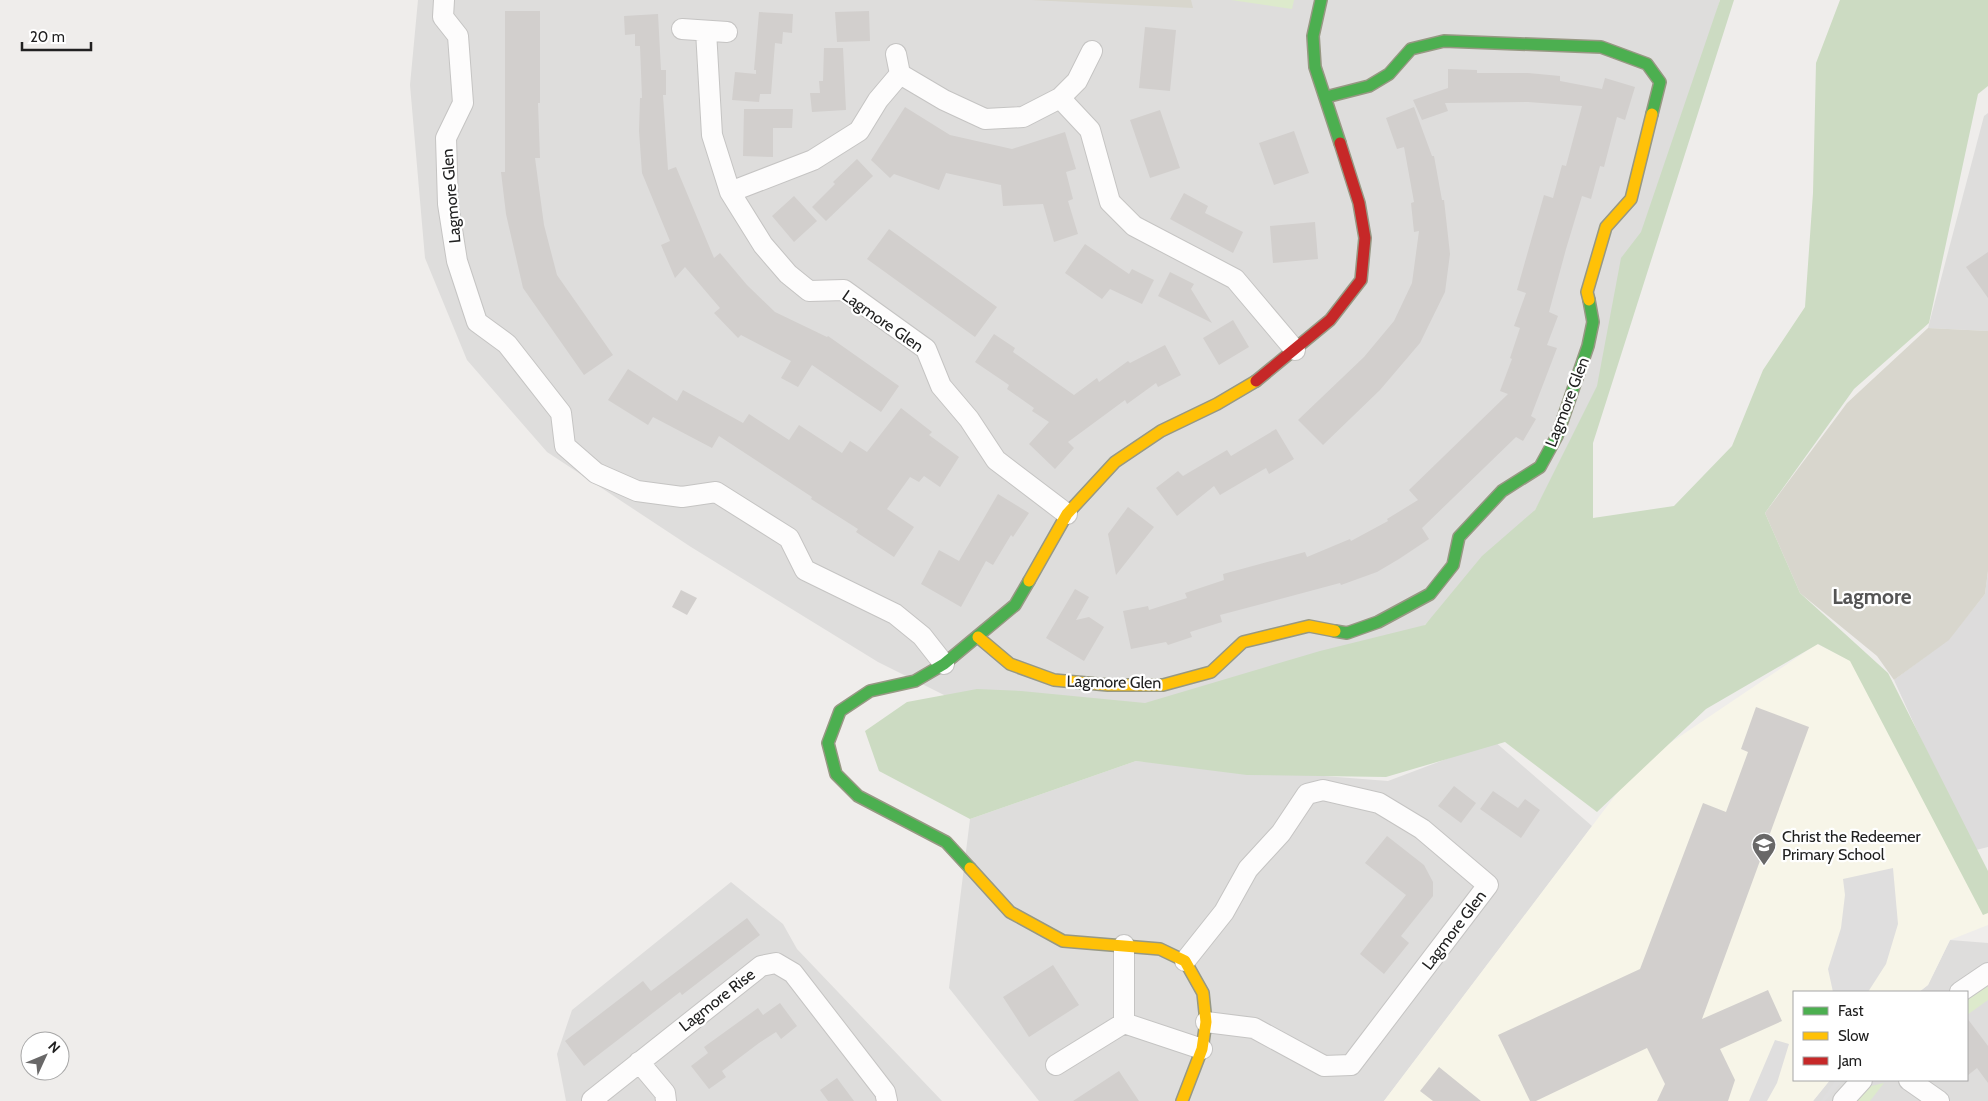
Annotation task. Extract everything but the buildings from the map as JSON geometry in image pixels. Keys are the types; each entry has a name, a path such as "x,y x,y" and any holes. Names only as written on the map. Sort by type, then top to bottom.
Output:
{"street":[{"name":"Lagmore Glen","path":"444,0 443,17 458,36 463,103 446,138 448,204 457,261 477,322 507,344 561,413 565,446 596,473 636,492 682,497 716,492 789,538 805,570 895,614 922,636 944,664"},
{"path":"1182,1101 1202,1049 1206,1022 1203,993 1185,961 1160,949 1063,941 1010,912 946,842 858,796 836,774 828,743 840,711 870,691 915,680 944,664 1015,605 1067,514 1115,462 1161,431 1216,404 1258,380 1330,320 1361,280 1365,238 1358,203 1315,67 1313,36 1321,0"},
{"path":"682,29 727,32"},
{"name":"Lagmore Glen","path":"706,31 712,136 730,192 763,245 788,274 809,291 844,290 926,349 941,386 969,419 996,460 1067,514"},
{"name":"Lagmore Glen","path":"978,637 1010,664 1054,680 1108,684 1163,685 1211,672 1243,642 1309,626 1347,633 1378,622 1430,594 1453,565 1459,537 1502,491 1540,467 1557,436 1588,346 1593,322 1587,292 1606,227 1631,199 1660,82 1647,64 1601,47 1444,41 1411,50 1390,74 1369,86 1326,97"},
{"path":"896,54 900,74 944,100 985,119 1023,118 1060,98 1076,81 1092,51"},
{"path":"730,192 812,160 859,130 878,100 900,74"},
{"path":"1060,98 1090,130 1110,202 1134,226 1235,279 1295,350"},
{"name":"Lagmore Glen","path":"1185,961 1224,912 1248,869 1281,833 1306,794 1322,790 1379,803 1422,829 1488,884 1351,1065 1324,1066 1254,1028 1206,1022"},
{"path":"1124,945 1124,1023"},
{"name":"Lagmore Rise","path":"592,1100 761,966 776,963 792,973 884,1092 887,1101"},
{"path":"1961,991 1988,973"},
{"path":"1124,1023 1202,1049"},
{"path":"1056,1065 1124,1023"},
{"path":"639,1062 665,1093 666,1101"},
{"path":"1842,1101 1861,1081"},
{"path":"1910,1081 1939,1101"}],"shaded area":[{"path":"418,0 1720,0 1605,386 1531,517 1409,641 1201,713 968,707 878,662 691,547 547,452 467,360 425,258 410,85"},
{"path":"1031,0 1191,0 1193,8"},
{"path":"1988,113 1988,331 1928,328 1984,116"},
{"path":"1928,328 1988,331 1988,571 1985,594 1949,640 1894,680 1877,656 1800,593 1765,513 1847,403"},
{"path":"1988,571 1988,847 1972,851 1894,680 1949,639 1985,594"},
{"name":"Christ the Redeemer Primary School","path":"1817,644 1861,666 1988,906 1988,925 1950,940 1928,985 1920,991 1793,991 1793,1081 1829,1081 1813,1101 1384,1101 1639,764"},
{"path":"1494,741 1592,826 1384,1101 1039,1101 949,988 970,819 1136,761 1388,781"},
{"path":"1893,868 1898,924 1886,964 1869,991 1833,991 1828,969 1841,928 1845,895 1843,879"},
{"path":"731,882 783,924 797,949 942,1101 566,1101 557,1054 572,1010"},
{"path":"1950,940 1988,943 1988,1101 1813,1101 1829,1081 1968,1081 1968,991 1920,991 1928,985"},
{"path":"1775,1040 1789,1044 1777,1083 1767,1101 1749,1101"},
{"path":"1835,1081 1842,1081 1825,1101 1821,1101"}],"green space":[{"path":"1231,0 1294,0 1292,9"},
{"path":"1720,0 1734,0 1593,443 1593,518 1674,506 1732,446 1763,370 1805,307 1813,193 1816,63 1840,0 1988,0 1988,86 1978,94 1929,323 1854,389 1765,513 1800,593 1888,673 1988,871 1988,913 1983,915 1850,661 1818,644 1706,709 1597,812 1505,742 1386,777 1247,775 1136,761 970,819 879,771 865,731 907,702 977,689 1021,691 1145,703 1320,651 1425,625 1482,556 1535,510 1597,386 1621,258 1641,232"},
{"path":"1988,986 1988,1000 1968,1014 1968,999"},
{"path":"1884,1083 1870,1101 1857,1101 1867,1087"}],"traffic: fast":[{"path":"1321,0 1313,36 1315,67 1340,143"},
{"path":"1326,97 1369,86 1389,74 1411,49 1444,41 1601,47 1647,64 1660,82 1652,114"},
{"path":"1335,631 1347,633 1378,622 1430,594 1453,565 1459,537 1502,491 1540,467 1557,436 1588,346 1593,322 1589,300"},
{"path":"970,868 946,842 858,796 836,774 828,743 840,711 870,691 915,681 944,664 1015,605 1029,581"}],"traffic: slow":[{"path":"1589,300 1587,292 1606,227 1631,199 1652,114"},
{"path":"1029,581 1067,514 1115,462 1161,431 1217,404 1256,381"},
{"path":"978,637 1010,664 1054,680 1108,685 1163,685 1211,672 1243,642 1309,626 1335,631"},
{"path":"970,868 1010,912 1063,941 1160,949 1185,961 1203,993 1206,1022 1202,1049 1182,1101"}],"traffic: jam":[{"path":"1256,381 1330,320 1361,280 1365,238 1359,203 1340,143"}],"place":[{"name":"Christ the Redeemer Primary School","path":"1764,866"}],"district":[{"name":"Lagmore","path":"1872,596"}]}
